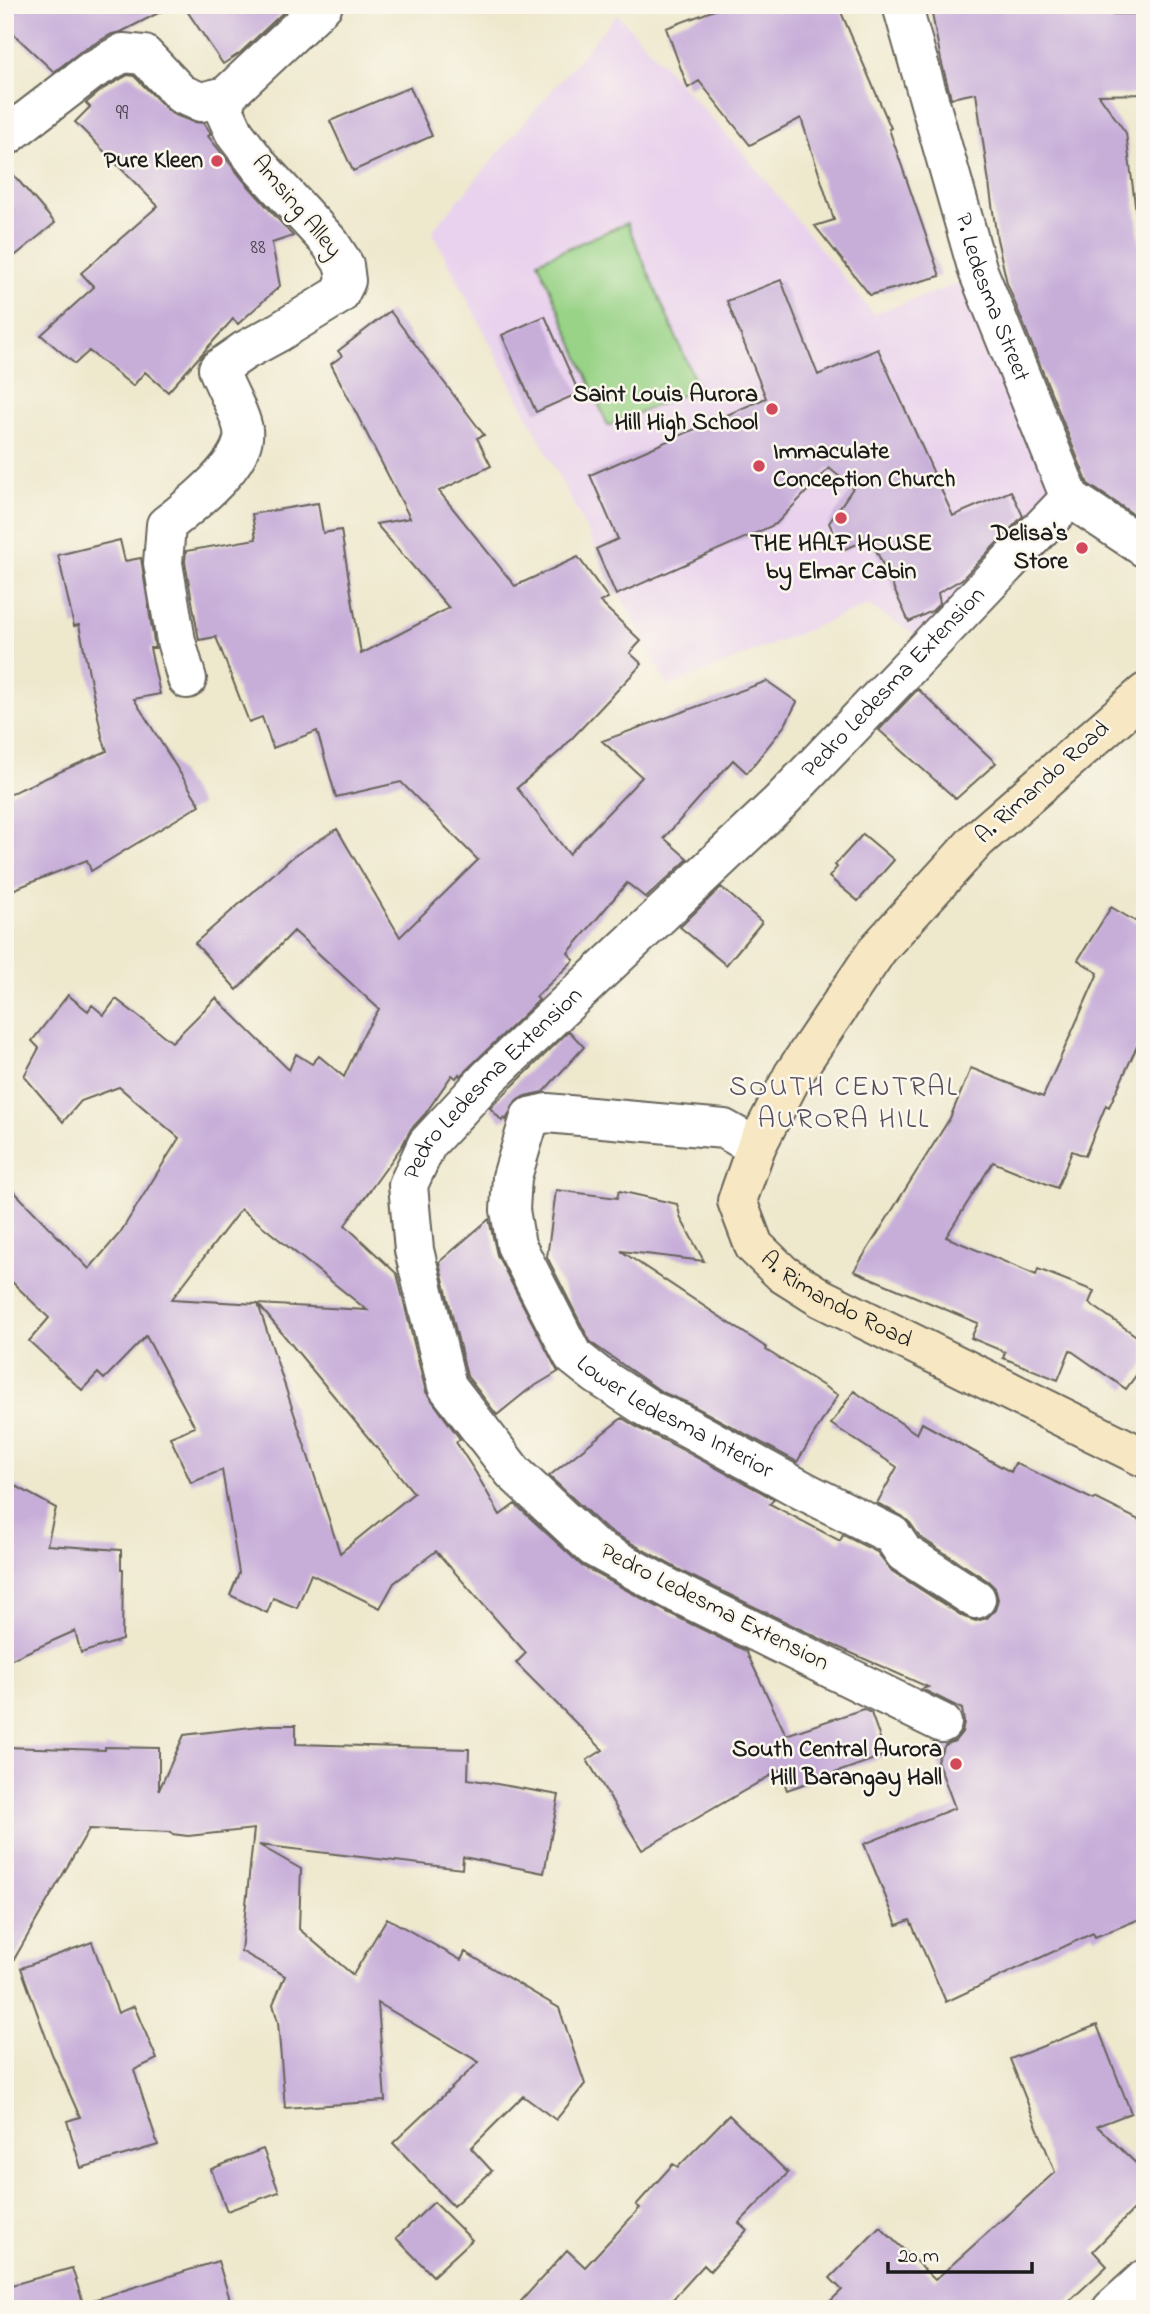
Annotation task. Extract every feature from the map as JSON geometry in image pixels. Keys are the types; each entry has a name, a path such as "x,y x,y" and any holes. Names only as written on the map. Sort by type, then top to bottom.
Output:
{"main road":[{"name":"A. Rimando Road","path":"1141,702 977,840 878,948 793,1075 756,1147 737,1201 754,1246 783,1274 821,1298 1145,1458"}],"street":[{"path":"5,137 92,71 123,52 144,55 181,94 201,102 226,96 323,5"},
{"name":"P. Ledesma Street","path":"902,5 978,271 1070,498"},
{"name":"Amsing Alley","path":"187,679 176,641 163,564 166,526 214,482 242,448 243,430 218,369 339,295 345,281 344,265 330,243 261,169 235,134 224,110 226,96"},
{"path":"1070,498 1145,548"},
{"name":"Pedro Ledesma Extension","path":"942,1723 679,1594 593,1547 513,1472 447,1385 414,1250 408,1185 428,1144 489,1077 780,802 1070,498"},
{"name":"Lower Ledesma Interior","path":"756,1147 724,1129 547,1113 530,1117 512,1177 510,1210 516,1245 573,1356 597,1375 652,1411 678,1422 804,1491 892,1535 904,1553 976,1599"},
{"path":"1112,2309 1145,2278"}],"shaded area":[{"name":"Saint Louis Aurora Hill High School","path":"617,14 744,154 873,314 966,281 1060,503 925,641 868,605 668,687 432,231"}],"green space":[{"path":"627,223 698,388 608,426 538,261"}],"building":[{"path":"5,5 174,5 112,34 80,52 54,72 5,26"},
{"path":"183,5 291,5 240,53 223,64"},
{"path":"728,5 838,5 891,128 889,129 940,276 870,295 815,226 834,220 801,118 750,145 699,81 688,88 666,28"},
{"path":"983,5 1102,5 1104,14 1145,14 1145,94 1099,95 1126,133 1145,284 1145,522 1088,484 1007,283 997,239 976,93 951,98 932,14"},
{"path":"128,75 134,76 172,114 204,123 211,134 208,136 293,236 272,243 280,286 238,324 233,319 168,392 145,372 133,386 89,351 75,364 41,335 94,287 81,273 158,206 75,122 90,107 86,103 103,89"},
{"path":"410,87 432,136 353,171 330,121"},
{"path":"5,165 55,223 5,264"},
{"name":"Immaculate Conception Church","path":"781,280 818,375 878,349 953,516 1011,491 1023,516 962,579 938,593 940,603 932,611 909,622 871,539 842,550 829,523 853,488 829,468 776,524 616,595 596,549 618,539 590,475 766,398 727,301"},
{"path":"390,311 484,435 477,438 491,466 439,491 515,586 578,557 608,598 600,602 641,641 630,653 642,664 560,751 517,788 569,854 642,777 602,741 767,681 797,702 785,725 747,773 733,760 664,838 688,859 646,898 627,883 568,953 574,960 536,997 539,1000 460,1076 459,1074 456,1078 452,1075 345,1225 397,1274 426,1392 460,1439 456,1442 500,1515 515,1504 582,1566 746,1651 786,1735 863,1709 871,1713 886,1755 787,1790 780,1770 642,1850 587,1760 603,1750 516,1663 526,1653 436,1551 394,1583 380,1608 311,1574 297,1608 273,1598 267,1613 230,1595 239,1573 222,1470 191,1483 170,1437 195,1427 146,1336 104,1379 98,1373 82,1390 29,1341 49,1318 5,1275 5,1182 89,1269 120,1233 179,1138 119,1087 81,1101 63,1122 24,1076 39,1048 32,1041 68,995 88,1011 92,1005 104,1015 116,999 172,1042 216,998 289,1070 296,1054 312,1064 319,1056 344,1077 362,1037 379,1009 294,931 237,990 195,943 294,856 337,829 400,937 478,860 401,782 336,797 317,731 273,748 262,717 249,722 216,637 199,640 185,562 186,551 256,539 252,514 318,503 323,533 341,530 361,654 449,608 376,524 410,518 331,364 342,356 338,351","holes":["241,1209 367,1310 258,1304 172,1299","258,1304 414,1493 340,1553"]},
{"path":"545,316 579,393 536,412 502,335"},
{"path":"120,540 125,561 141,558 155,648 150,648 160,694 134,699 200,805 91,871 87,860 5,893 5,796 107,751 79,625 74,626 58,555"},
{"path":"918,689 996,763 956,799 879,730"},
{"path":"863,834 894,860 858,901 829,877 837,867 835,865"},
{"path":"721,887 762,922 726,965 680,927"},
{"path":"1111,907 1145,927 1145,1029 1109,1107 1106,1105 1085,1156 1072,1151 1057,1188 993,1162 946,1237 1036,1275 1038,1269 1094,1291 1089,1303 1145,1342 1145,1363 1126,1389 1070,1350 1058,1380 1003,1358 1005,1352 971,1338 978,1323 854,1271 950,1118 971,1068 1043,1097 1098,973 1078,960"},
{"path":"569,1031 584,1047 543,1092 516,1101 506,1120 504,1118 502,1121 490,1108"},
{"path":"556,1190 617,1198 619,1191 677,1204 681,1219 704,1261 621,1251 767,1348 766,1350 838,1395 797,1462 688,1403 662,1392 590,1342 547,1257"},
{"path":"489,1219 497,1255 558,1372 528,1390 497,1415 467,1376 439,1262"},
{"path":"854,1391 917,1434 922,1423 1011,1472 1015,1463 1145,1523 1145,1917 1095,1937 1093,1933 946,2002 910,1920 897,1925 864,1844 955,1808 937,1760 945,1745 955,1741 962,1732 962,1709 922,1689 928,1687 831,1644 689,1575 606,1529 549,1476 622,1418 774,1499 770,1504 840,1541 843,1535 877,1552 892,1571 964,1617 976,1621 987,1618 995,1610 998,1599 995,1588 920,1537 902,1516 877,1503 897,1467 831,1424"},
{"path":"5,1480 56,1508 47,1545 121,1550 122,1640 81,1653 75,1631 5,1662"},
{"path":"268,1725 296,1725 296,1744 469,1749 468,1779 559,1795 544,1873 463,1857 462,1869 259,1845 301,1869 299,1929 353,1975 387,1918 461,1960 465,1952 559,2008 585,2084 556,2120 523,2096 471,2148 492,2171 453,2206 393,2143 479,2062 378,2003 385,2101 285,2108 278,2022 273,2004 285,1976 241,1951 254,1829 188,1836 171,1832 89,1829 5,1975 5,1747 105,1750 105,1747 159,1748 159,1790 184,1735"},
{"path":"92,1942 118,2013 134,2006 157,2059 134,2070 158,2145 81,2168 67,2121 80,2117 52,2054 21,1968"},
{"path":"1097,2025 1131,2113 1097,2126 1145,2172 1145,2198 1093,2251 1107,2266 1061,2309 822,2309 842,2290 830,2278 880,2227 935,2280 1055,2172 1010,2059"},
{"path":"729,2115 788,2173 739,2223 747,2230 710,2271 704,2265 664,2309 514,2309 567,2250 585,2267 640,2208 636,2205 673,2164 678,2167"},
{"path":"263,2149 279,2192 227,2211 211,2169"},
{"path":"434,2202 472,2240 433,2276 396,2238"},
{"path":"218,2261 233,2309 94,2309 93,2300"},
{"path":"72,2268 85,2309 5,2309 5,2287"}],"place":[{"name":"Pure Kleen","path":"217,161"},
{"name":"Saint Louis Aurora Hill High School","path":"772,409"},
{"name":"Immaculate Conception Church","path":"759,466"},
{"name":"THE HALF HOUSE by Elmar Cabin","path":"841,518"},
{"name":"Delisa's Store","path":"1082,548"},
{"name":"South Central Aurora Hill Barangay Hall","path":"956,1764"}],"district":[{"name":"SOUTH CENTRAL AURORA HILL","path":"844,1104"}]}
